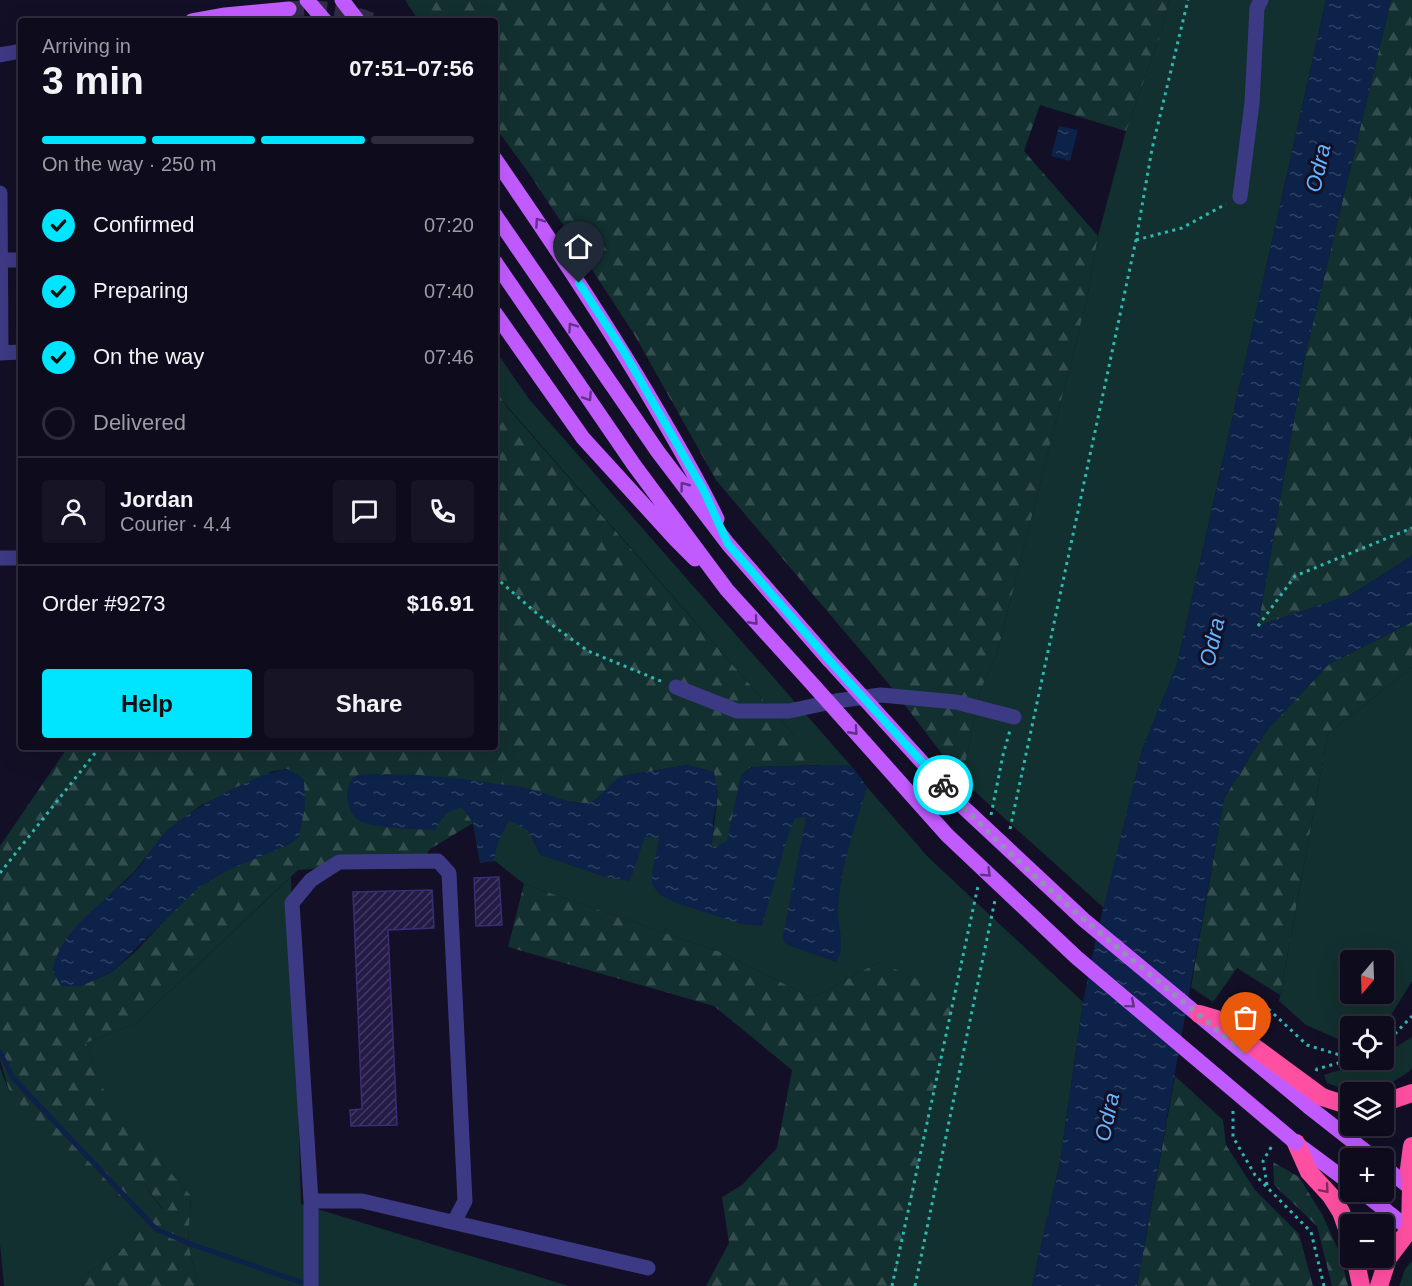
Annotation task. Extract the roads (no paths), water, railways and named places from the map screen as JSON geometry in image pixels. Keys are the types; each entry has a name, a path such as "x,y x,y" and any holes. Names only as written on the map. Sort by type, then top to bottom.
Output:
{"highway":[{"path":"1199,1014 1216,1019 1316,1102 1340,1105"},
{"path":"1394,1099 1412,1093"},
{"path":"1296,1143 1309,1172 1331,1196 1342,1214"},
{"path":"1380,1286 1388,1258 1411,1230 1412,1188 1409,1169 1412,1146"},
{"path":"1357,1268 1361,1286"}],"main road":[{"path":"307,0 322,18"},
{"path":"342,0 356,18"},
{"path":"208,18 289,9"},
{"path":"498,163 624,352 704,491 728,544"},
{"path":"498,219 658,452 728,544 829,660 962,806 1084,920 1199,1014"},
{"path":"498,266 634,465 727,590"},
{"path":"498,317 583,438 676,540 727,590 947,835 1076,957 1296,1143 1340,1176"},
{"path":"1316,1102 1364,1148"},
{"path":"1394,1174 1412,1188"},
{"path":"1375,1202 1411,1230"}],"street":[{"path":"1240,197 1252,103 1257,8 1261,0"},
{"path":"0,55 18,52"},
{"path":"0,193 1,353 18,352"},
{"path":"1,260 18,260"},
{"path":"0,558 18,558"},
{"path":"676,687 737,711 789,711 881,695 956,702 1014,717"},
{"path":"310,1280 310,1201 292,903 311,880 339,862 438,861 449,873 465,1201 454,1222"},
{"path":"310,1201 362,1200 648,1268"}],"water":[{"name":"Odra","path":"1326,0 1391,0 1305,356 1258,626 1350,595 1412,556 1412,622 1329,664 1267,730 1224,798 1137,1286 1032,1286 1060,1162 1083,1002 1096,938 1142,750 1177,665"},
{"path":"1059,126 1078,130 1070,161 1051,156"},
{"path":"687,765 714,772 718,794 713,822 712,848 727,841 741,776 752,767 849,765 853,768 867,787 849,847 839,893 841,950 836,962 784,942 783,936 806,817 795,818 762,926 741,924 673,902 660,895 652,885 652,872 659,838 645,837 630,881 605,877 540,855 528,831 509,820 498,842 494,861 480,863 473,823 462,807 446,813 435,830 395,828 358,820 348,805 347,798 349,786 356,776 389,774 420,775 515,786 571,802 586,803 595,800 622,776"},
{"path":"288,769 304,779 305,806 299,837 290,844 224,872 199,887 112,972 81,986 61,986 53,972 56,957 64,943 91,912 132,875 170,828 226,792 260,777"}],"waterway":[{"path":"0,1052 13,1078 156,1229 188,1243 309,1285"}],"tunnel":[{"path":"289,9 332,10 365,18"}]}
